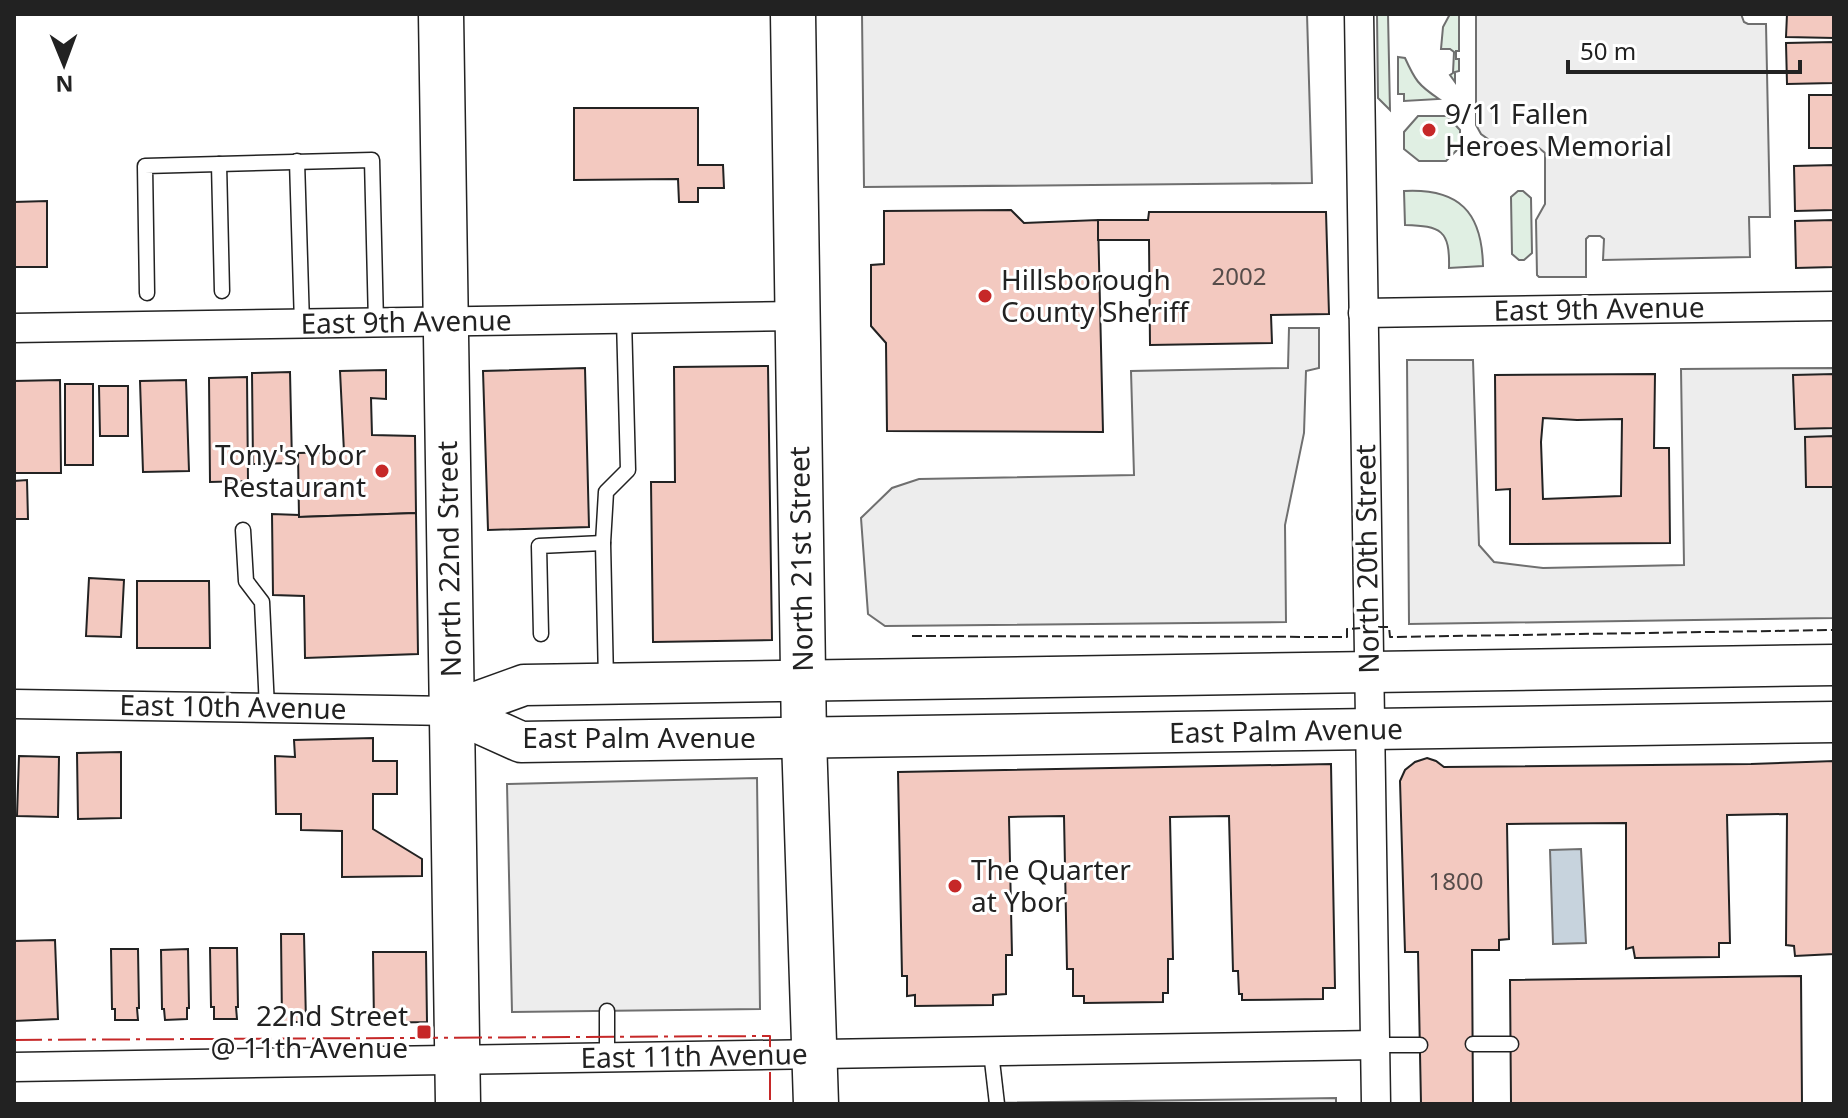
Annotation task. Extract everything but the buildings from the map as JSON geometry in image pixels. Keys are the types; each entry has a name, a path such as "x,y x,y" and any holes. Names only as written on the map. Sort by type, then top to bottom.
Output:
{"main road":[{"name":"North 22nd Street","path":"441,14 458,1104"},
{"name":"North 21st Street","path":"793,14 804,738 816,1104"}],"street":[{"name":"North 20th Street","path":"1359,14 1376,1104"},
{"name":"East 9th Avenue","path":"1363,313 1834,306"},
{"name":"East 9th Avenue","path":"14,328 798,316"},
{"name":"East Palm Avenue","path":"452,711 524,685 1834,665"},
{"name":"East 10th Avenue","path":"14,704 452,711"},
{"name":"East Palm Avenue","path":"452,711 521,742 1834,722"},
{"name":"East 11th Avenue","path":"14,1067 1375,1045"}],"lane":[{"path":"147,293 145,166 372,160 376,323"},
{"path":"297,161 302,324"},
{"path":"219,164 222,291"},
{"path":"606,683 603,543 606,492 628,470 624,319"},
{"path":"243,530 246,581 262,602 267,708"},
{"path":"541,634 539,546 603,543"},
{"path":"607,1011 607,1057"},
{"path":"1473,1044 1511,1044"},
{"path":"1375,1045 1420,1045"},
{"path":"991,1052 997,1104"}],"green space":[{"path":"1377,14 1388,14 1390,110 1378,98"},
{"path":"1450,14 1459,14 1459,51 1456,51 1456,59 1459,59 1459,71 1455,72 1455,82 1450,75 1453,73 1454,52 1441,49 1443,27"},
{"path":"1398,57 1405,58 1418,82 1439,99 1404,101 1404,94 1398,94"},
{"path":"1418,116 1447,116 1460,130 1460,147 1446,161 1419,161 1404,149 1404,132"},
{"path":"1404,191 1439,194 1464,207 1478,231 1483,266 1449,268 1448,245 1441,233 1427,227 1405,225"},
{"path":"1518,191 1531,198 1532,253 1524,260 1512,254 1511,197"}],"shaded area":[{"path":"862,14 1307,14 1312,183 864,187"},
{"path":"1476,14 1741,14 1748,24 1766,24 1770,217 1749,217 1750,257 1603,260 1604,239 1589,236 1586,239 1586,277 1539,277 1536,220 1545,204 1545,153 1539,148 1495,144 1481,134 1476,125"},
{"path":"1289,328 1319,328 1319,368 1306,371 1304,433 1285,525 1286,622 885,626 868,614 861,518 892,488 919,479 1134,475 1131,371 1288,368"},
{"path":"1407,360 1473,360 1479,545 1494,562 1543,568 1684,565 1681,369 1834,368 1834,618 1409,624"},
{"path":"757,778 760,1009 512,1012 507,784"},
{"path":"1581,849 1586,943 1553,944 1550,850"},
{"path":"1336,1098 1336,1104 908,1104"}],"fence":[{"path":"1378,627 1389,627 1390,637 1834,630"},
{"path":"912,636 1347,637 1347,629 1362,628"}],"power":[{"path":"14,1040 770,1036 770,1104"}],"place":[{"name":"9/11 Fallen Heroes Memorial","path":"1429,130"},
{"name":"Hillsborough County Sheriff","path":"985,296"},
{"name":"Tony's Ybor Restaurant","path":"382,471"},
{"name":"The Quarter at Ybor","path":"955,886"},
{"name":"22nd Street @ 11th Avenue","path":"424,1032"}]}
